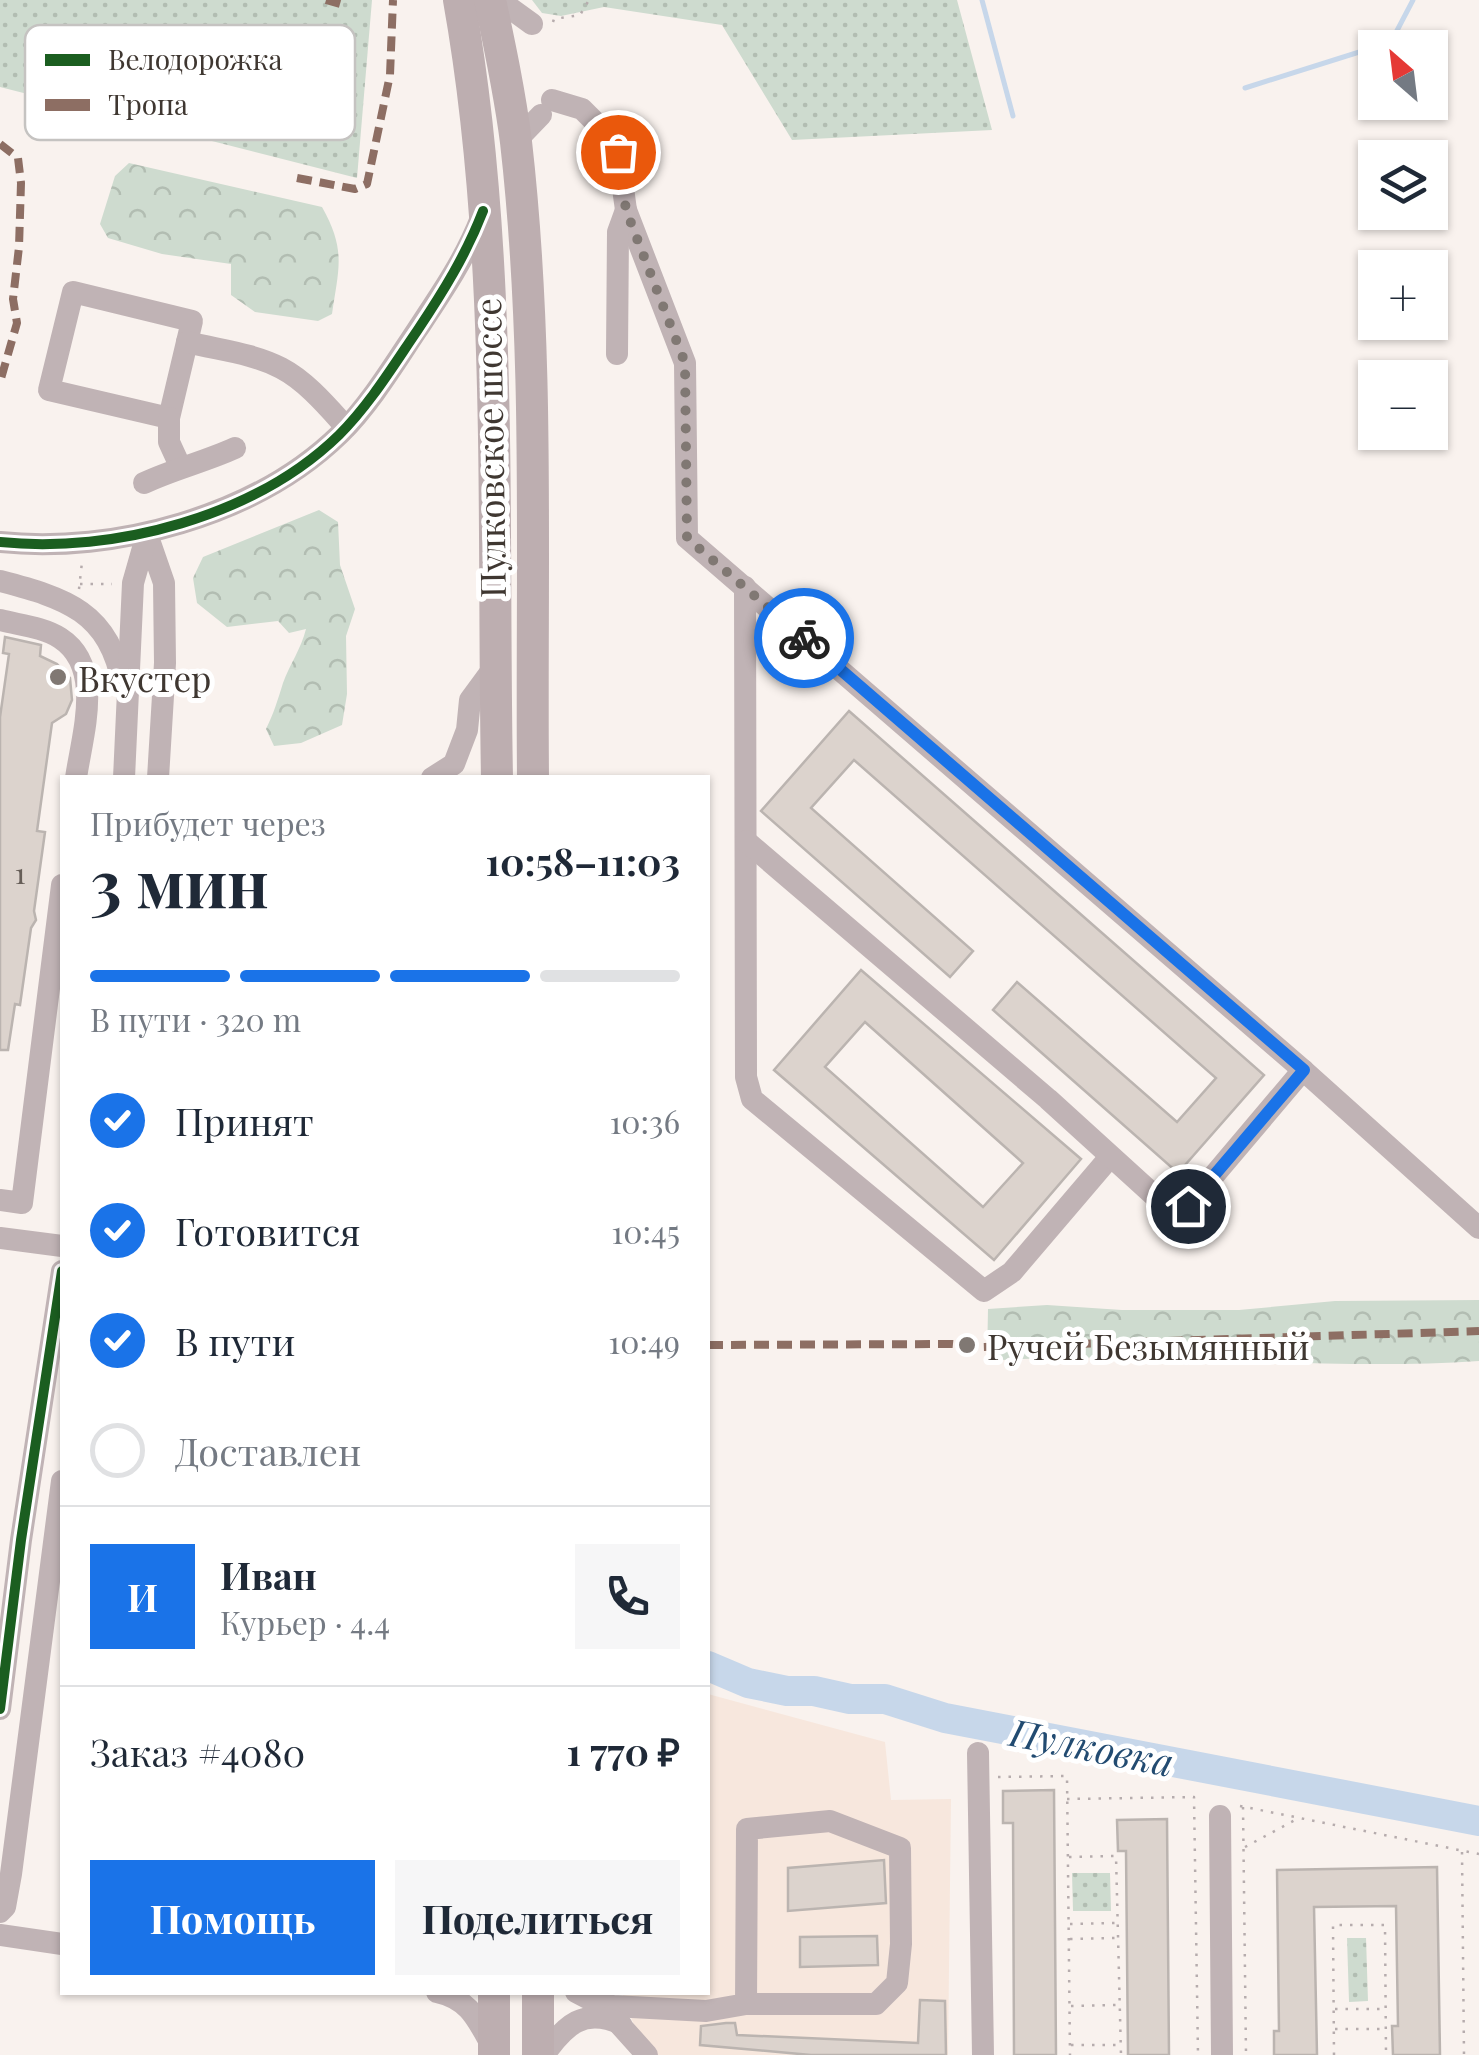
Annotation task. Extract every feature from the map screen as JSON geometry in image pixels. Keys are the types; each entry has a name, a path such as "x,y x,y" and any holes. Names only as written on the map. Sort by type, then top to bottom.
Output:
{"highway":[{"name":"Пулковское шоссе","path":"458,0 476,124 483,211 490,352 497,775"},
{"name":"Пулковское шоссе","path":"490,0 516,141 532,390 533,775"},
{"path":"494,1995 494,2053"},
{"path":"538,1995 541,2055"}],"street":[{"path":"499,0 542,25"},
{"path":"516,141 546,107 582,109 618,152 626,210 685,363 687,538 1304,1070 1479,1228"},
{"path":"617,354 618,232 626,210"},
{"path":"0,542 85,544 147,534 200,517 264,487 319,452 346,427 391,370 460,266 483,211"},
{"path":"169,418 49,390 72,292 192,321 169,418 170,442 180,466"},
{"path":"187,342 265,361 285,370 346,427"},
{"path":"144,483 235,448"},
{"path":"124,775 134,583 147,534"},
{"path":"147,534 164,583 165,662 158,775"},
{"path":"0,581 60,597 88,616 105,638 121,674 129,720"},
{"path":"745,587 746,1077 752,1099 984,1291 1012,1272 1110,1158"},
{"path":"0,620 50,633 62,639 78,658 88,686 76,775"},
{"path":"437,775 454,764 467,730 470,700 495,666"},
{"path":"746,841 1048,1099 1169,1209 1188,1206 1304,1070"},
{"path":"0,1200 22,1203 60,901"},
{"path":"0,1238 60,1246"},
{"path":"0,1709 11,1539 60,1282"},
{"path":"2,1908 60,1496"},
{"path":"978,1753 984,2055"},
{"path":"1222,2055 1223,1810"},
{"path":"541,2055 562,2031 606,2012 664,2000 706,2011 746,2004 876,2004 898,1983 900,1848 830,1821 747,1830 746,2004"},
{"path":"0,1935 60,1944"},
{"path":"448,1995 469,2006 494,2053"},
{"path":"580,1995 606,2012 647,2055"}],"path":[{"path":"542,25 580,14 589,0"},
{"path":"79,596 82,556"},
{"path":"80,584 124,584"},
{"path":"979,1777 1067,1776 1070,2055"},
{"path":"1067,1799 1194,1797 1198,2055"},
{"path":"1223,1810 1244,1807 1479,1854"},
{"path":"1244,1807 1246,2055"},
{"path":"1244,1848 1299,1818"},
{"path":"1462,1851 1464,2055"},
{"path":"1068,1857 1116,1856 1121,2055"},
{"path":"1068,1924 1118,1923"},
{"path":"1334,2055 1333,1925 1385,1925 1386,2055"},
{"path":"1069,1939 1118,1938"},
{"path":"1070,2006 1120,2006"},
{"path":"1334,2010 1385,2008"},
{"path":"1334,2029 1386,2029"},
{"path":"1070,2045 1120,2045"}],"shaded area":[{"path":"710,1695 885,1742 891,1800 951,1799 948,2055 645,2055 623,1995 710,1995"}],"green space":[{"path":"0,0 372,0 357,178 208,140 355,140 355,25 25,25 25,93 0,87"},
{"path":"532,0 957,0 992,130 792,140 722,25 604,7 561,16 542,13"},
{"path":"129,163 322,207 338,247 332,314 318,321 255,312 231,295 231,264 162,254 108,238 100,224 115,176"},
{"path":"319,510 338,522 340,565 355,609 346,636 347,694 342,725 301,743 274,746 266,729 306,629 289,633 278,621 227,627 197,603 193,578 203,557"},
{"path":"1479,1300 1479,1361 1356,1364 1110,1357 987,1361 988,1309 1047,1305 1122,1310 1239,1310 1335,1301"},
{"path":"1072,1873 1110,1873 1111,1911 1073,1911"},
{"path":"1347,1938 1366,1938 1368,2001 1349,2002"}],"building":[{"path":"5,637 41,645 40,656 57,664 70,678 72,700 66,714 52,723 37,831 45,832 36,920 31,928 20,1005 15,1004 8,1050 0,1050 0,717 9,654 3,653"},
{"path":"849,711 1264,1075 1178,1173 993,1010 1017,982 1177,1122 1216,1078 854,760 811,808 973,951 950,977 761,811"},
{"path":"861,970 1081,1159 994,1260 774,1070","holes":["865,1022 1023,1163 983,1207 825,1067"]},
{"path":"1054,1790 1056,2055 1014,2055 1013,1823 1003,1823 1003,1791"},
{"path":"1167,1819 1169,2055 1128,2055 1126,1851 1118,1851 1117,1820"},
{"path":"884,1860 886,1903 788,1911 788,1868"},
{"path":"1437,1867 1440,2055 1393,2055 1392,2026 1398,2026 1396,1906 1314,1907 1317,2055 1274,2055 1274,2031 1279,2031 1277,1870"},
{"path":"877,1936 878,1965 800,1967 800,1937"},
{"path":"920,2000 945,2001 946,2055 811,2055 700,2045 701,2026 726,2023 735,2023 737,2035 918,2043"}],"waterway":[{"path":"982,0 1013,116"},
{"path":"1245,88 1391,42 1413,0"},
{"name":"Пулковка","path":"710,1667 748,1683 787,1691 885,1699 945,1718 1479,1821"}],"marked path":[{"path":"326,0 340,4"},
{"path":"297,178 355,189 367,184 390,75 393,0"},
{"path":"0,144 18,158 21,183 13,299 17,323 0,382"},
{"path":"710,1345 983,1347 1479,1331"}],"cycle path":[{"path":"0,542 89,542 135,535 225,508 267,488 305,463 339,435 381,384 445,287 483,211"},
{"path":"0,1709 60,1284"}],"way so far":[{"path":"618,152 626,210 685,363 687,538 804,638"}],"place":[{"name":"Вкустер","path":"58,677"},
{"name":"Ручей Безымянный","path":"967,1345"}],"route":[{"path":"804,638 1304,1070 1188,1206"}]}
